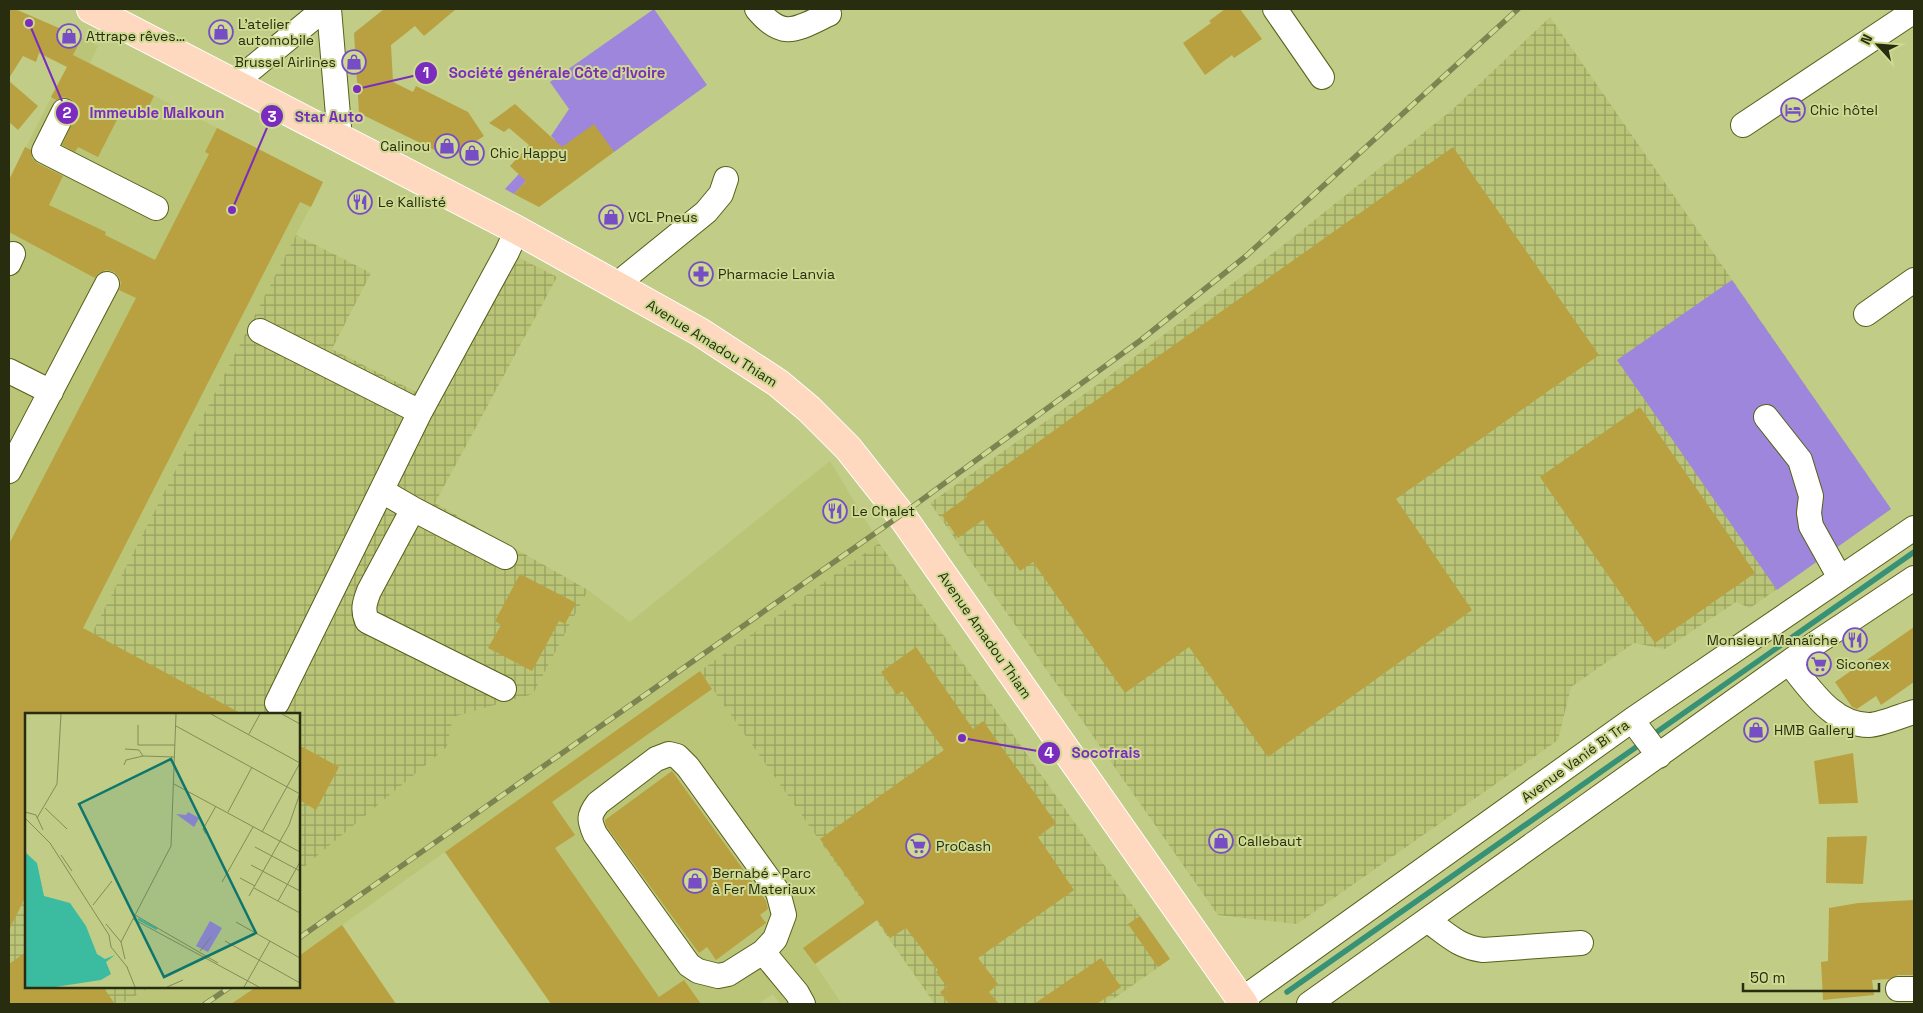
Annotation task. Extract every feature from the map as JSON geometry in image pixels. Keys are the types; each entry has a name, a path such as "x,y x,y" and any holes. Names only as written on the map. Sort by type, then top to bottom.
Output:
{"main road":[{"name":"Avenue Amadou Thiam","path":"91,9 340,140 517,230 616,285 700,332 778,383 809,409 848,448 901,515 1243,1002"}],"street":[{"path":"233,84 324,9"},
{"path":"329,9 340,140"},
{"path":"757,9 767,21 778,27 795,30 829,14"},
{"path":"1275,9 1322,77"},
{"path":"1743,125 1914,11"},
{"path":"64,111 44,151 156,208"},
{"path":"616,285 706,212 721,194 726,179"},
{"path":"277,704 420,412 507,252 517,230"},
{"path":"1866,314 1914,280"},
{"path":"9,471 107,284"},
{"path":"260,331 420,412"},
{"path":"9,371 51,392"},
{"path":"1766,417 1800,460 1811,496 1809,512 1811,526 1840,578"},
{"path":"382,491 505,557"},
{"path":"413,509 364,603 363,612 367,622 504,689"},
{"name":"Avenue Vanié Bi Tra","path":"1243,1002 1840,578 1914,528"},
{"path":"1309,1004 1656,752 1914,578"},
{"path":"1789,663 1823,704 1843,719 1870,725 1914,712"},
{"path":"1635,724 1656,752"},
{"path":"670,754 677,756 688,767 778,892 784,915 775,939 764,952 728,974 718,976 698,971 689,966 595,834 590,823 591,813 598,803 656,759 670,754"},
{"path":"1427,920 1457,943 1472,949 1483,950 1581,943"},
{"path":"764,952 797,993 803,1004"}],"shaded area":[{"path":"654,9 707,85 614,152 605,141 546,159 514,194 505,189 538,153 555,140 551,136 569,109 550,82"},
{"path":"1550,17 1891,509 1750,608 1736,602 1665,649 1634,643 1571,687 1558,740 1297,924 1218,915 930,503 1093,388 1281,247 1452,110"},
{"path":"82,38 98,46 90,63 323,182 92,633 9,588 9,180"},
{"path":"296,235 371,273 332,349 422,395 498,247 557,277 435,503 588,590 533,694 453,717 447,747 300,870 300,713 25,713 25,988 148,988 121,1004 9,1004 9,588 92,633"},
{"path":"1732,280 1891,509 1777,590 1617,360"},
{"path":"830,461 879,543 700,671 877,920 815,964 842,1004 780,1004 773,994 758,1004 664,1004 659,997 649,1004 551,1004 445,852 342,925 396,1004 246,1004 241,997 231,1004 121,1004 148,988 300,988 300,870 447,747 452,717 533,694 588,590 630,622"},
{"path":"879,543 1170,959 1106,1004 935,1004 700,671"}],"building":[{"path":"9,9 15,9 82,38 73,55 154,96 142,120 122,110 98,157 78,147 75,152 62,145 78,111 76,104 71,99 64,97 56,100 51,97 67,67 39,53 36,62 23,56 9,78"},
{"path":"384,9 456,9 424,36 415,26 391,45 393,82 413,92 416,86 468,112 484,136 451,158 359,113 354,33"},
{"path":"1225,9 1240,9 1262,39 1234,58 1232,55 1205,75 1183,43 1211,23 1209,21"},
{"path":"9,81 38,106 18,130 9,122"},
{"path":"515,104 562,147 594,124 614,152 539,207 514,194 526,181 510,166 529,145 509,128 504,132 489,123"},
{"path":"217,128 323,182 311,207 300,202 83,628 240,713 25,713 25,898 9,930 9,544 136,298 119,290 121,283 119,277 114,272 106,270 99,273 95,278 9,232 9,180 25,147 31,150 32,158 37,163 63,176 49,205 106,232 105,235 155,260 209,154 205,152"},
{"path":"1453,147 1599,355 1396,499 1472,610 1268,757 1189,647 1125,693 1033,562 1020,571 983,520 958,538 942,515 967,497 966,494 1081,411"},
{"path":"1640,407 1755,573 1655,643 1540,477"},
{"path":"520,574 576,603 565,624 559,621 532,671 488,648 501,625 495,621"},
{"path":"1914,627 1914,682 1881,705 1876,696 1857,709 1852,707 1835,682"},
{"path":"916,647 973,729 983,721 1056,823 1038,837 1074,890 978,958 998,984 989,992 999,1004 949,1004 940,992 947,987 936,972 938,970 906,928 890,938 877,920 815,964 803,948 865,903 820,839 944,750 902,691 897,695 881,672"},
{"path":"700,671 712,689 552,802 575,835 555,848 659,997 684,980 701,1004 551,1004 445,852"},
{"path":"300,746 339,767 316,810 300,801"},
{"path":"1853,753 1858,803 1819,804 1814,761"},
{"path":"672,771 766,901 768,909 760,915 766,923 716,960 707,947 699,953 606,826 605,820"},
{"path":"1867,836 1863,884 1826,883 1827,837"},
{"path":"1914,900 1914,975 1898,975 1889,979 1872,980 1874,995 1823,1000 1821,962 1828,961 1829,908 1858,903"},
{"path":"1140,916 1170,959 1158,967 1128,924"},
{"path":"342,925 396,1004 231,1004 255,988 300,988 300,955"},
{"path":"25,953 25,988 104,988 115,1004 9,1004 9,964"},
{"path":"1101,958 1121,987 1097,1004 1034,1004"}],"waterway":[{"path":"1651,736 1914,552"},
{"path":"1287,992 1642,743"}],"railway":[{"path":"300,937 901,515 1141,340 1246,256 1518,9"},
{"path":"205,1004 229,988"}],"place":[{"name":"Immeuble Malkoun","path":"29,23"},
{"name":"L'atelier automobile","path":"221,32"},
{"name":"Attrape rêves…","path":"69,36"},
{"name":"Brussel Airlines","path":"354,62"},
{"name":"Société générale Côte d'Ivoire","path":"357,89"},
{"name":"Chic hôtel","path":"1793,110"},
{"name":"Calinou","path":"447,146"},
{"name":"Chic Happy","path":"472,153"},
{"name":"Le Kallisté","path":"360,202"},
{"name":"Star Auto","path":"232,210"},
{"name":"VCL Pneus","path":"611,217"},
{"name":"Pharmacie Lanvia","path":"701,274"},
{"name":"Le Chalet","path":"835,511"},
{"name":"Monsieur Manaïche","path":"1855,640"},
{"name":"Siconex","path":"1819,664"},
{"name":"HMB Gallery","path":"1756,730"},
{"name":"Socofrais","path":"962,738"},
{"name":"Callebaut","path":"1221,841"},
{"name":"ProCash","path":"918,846"},
{"name":"Bernabé - Parc à Fer Materiaux","path":"695,881"}]}
